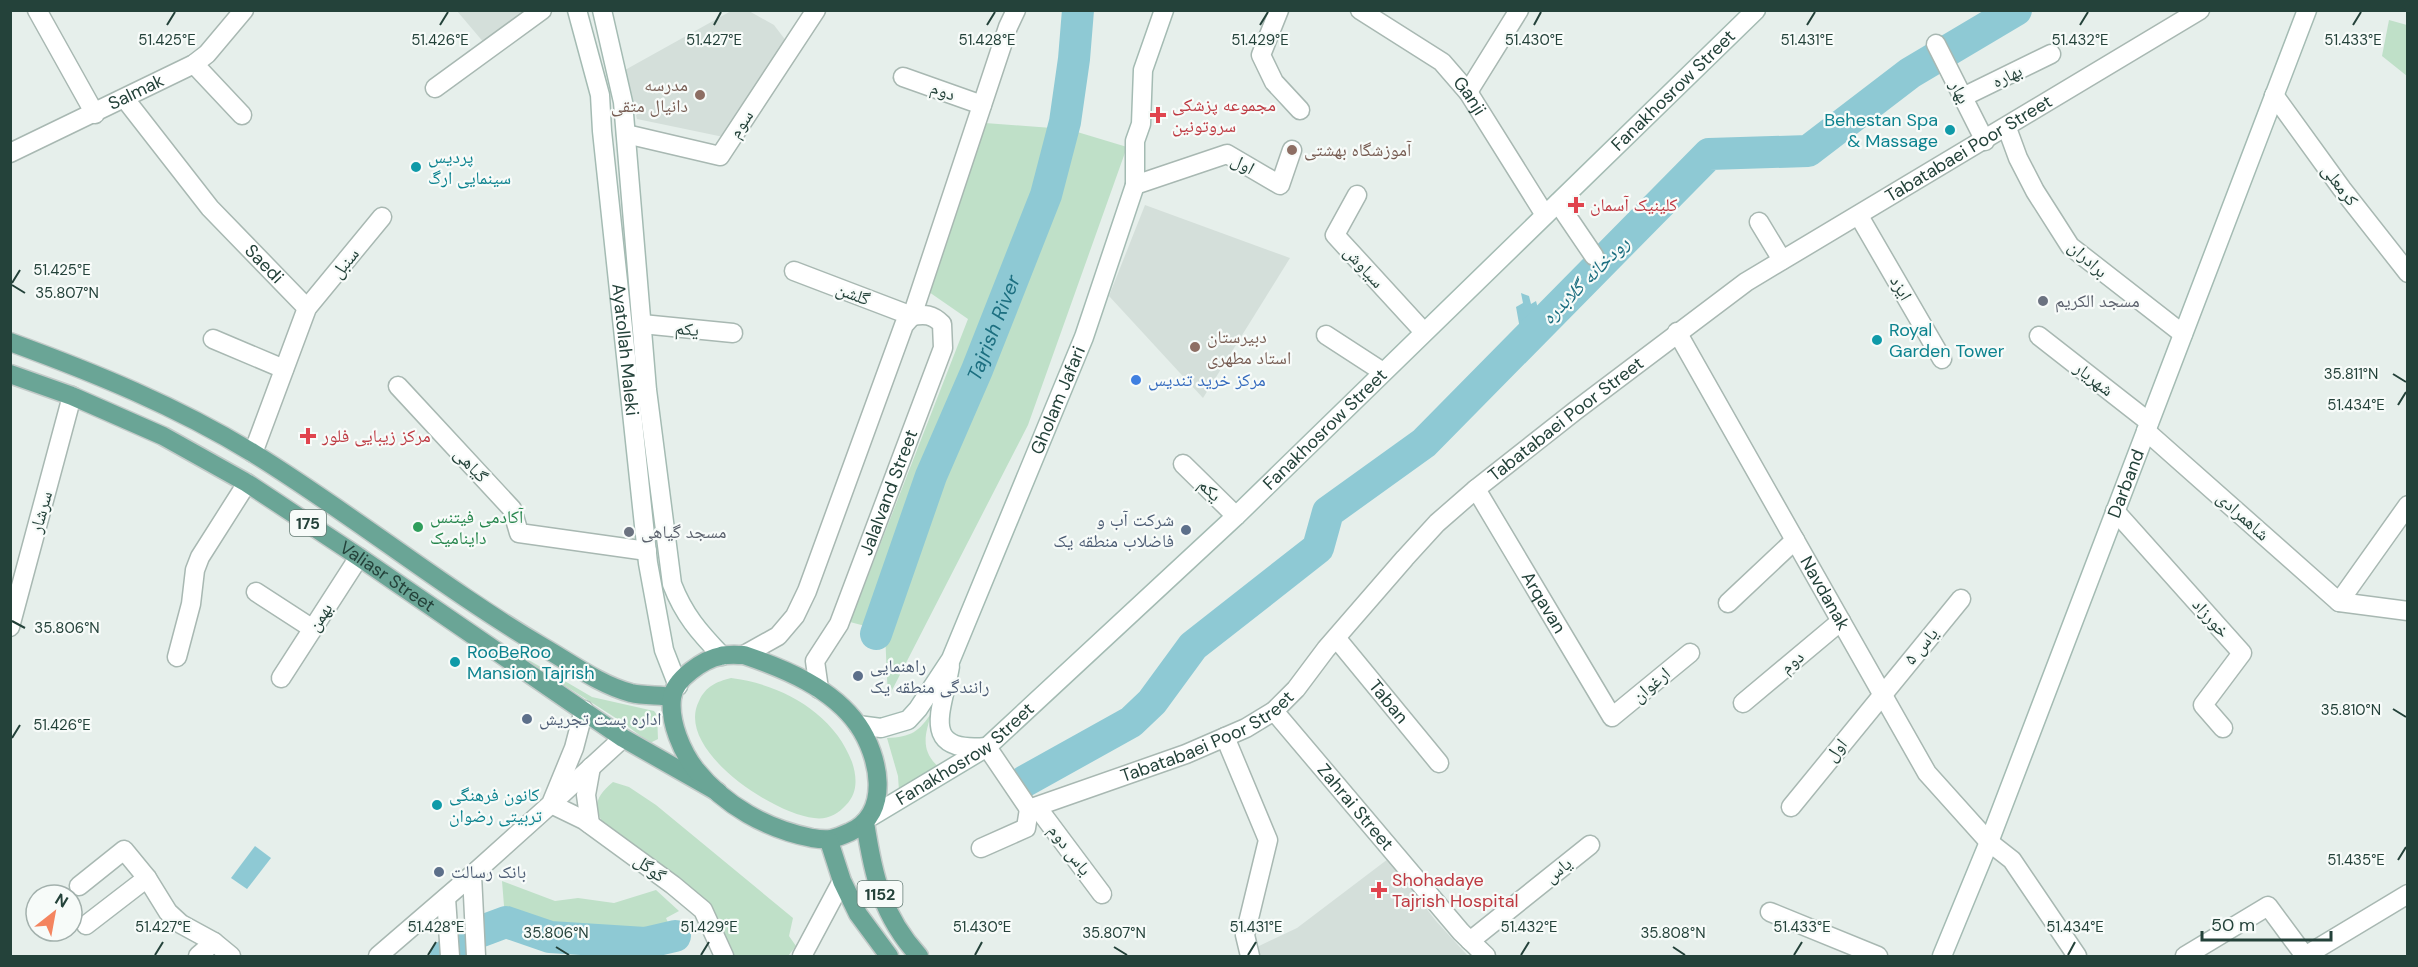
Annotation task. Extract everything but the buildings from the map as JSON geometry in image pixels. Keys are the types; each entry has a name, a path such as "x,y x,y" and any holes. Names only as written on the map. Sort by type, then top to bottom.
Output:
{"main road":[{"name":"Valiasr Street","path":"10,342 79,367 170,406 253,453 512,628 596,678 632,693 675,692"},
{"name":"Valiasr Street","path":"10,374 72,396 163,436 247,483 623,738 718,792"},
{"path":"744,655 781,667 819,689 858,724 872,750 878,777 876,799 868,819 857,829 829,841 797,835 767,825 741,810 718,792 696,769 680,743 674,725 675,692 684,678 700,663 722,656 744,655"},
{"name":"1152","path":"868,819 875,880 884,904 906,942 919,957"},
{"name":"1152","path":"829,841 842,881 858,914 889,957"}],"street":[{"path":"37,10 94,114"},
{"name":"Salmak","path":"10,153 194,64 207,54 244,10"},
{"path":"435,88 542,10"},
{"name":"Ayatollah Maleki","path":"577,10 600,95 647,551 664,650 675,692"},
{"name":"Ayatollah Maleki","path":"602,10 623,102 647,390 672,584 679,603 690,622 722,656"},
{"name":"سوم","path":"626,134 720,156 816,10"},
{"path":"744,655 778,636 795,616 807,591 904,325 912,316 1008,27 1016,10"},
{"name":"Gholam Jafari","path":"858,724 881,728 908,720 918,709 951,659 1084,337 1135,185 1135,141 1141,124 1143,70 1164,10"},
{"path":"1279,10 1261,55 1274,82 1300,110"},
{"name":"Ganji","path":"1360,10 1442,62 1468,92 1551,209 1594,256"},
{"path":"1468,92 1520,10"},
{"name":"Fanakhosrow Street","path":"868,819 987,747 1236,516 1755,10"},
{"name":"Tabatabaei Poor Street","path":"1033,808 1186,754 1225,737 1274,711 1296,689 1326,649 1437,523 1476,489 1677,332 1746,282 2007,128 2200,10"},
{"name":"Darband","path":"1942,957 1989,842 2307,10"},
{"name":"بهار","path":"1936,44 1984,141"},
{"name":"بهاره","path":"1963,97 2051,54"},
{"path":"194,64 242,115"},
{"name":"دوم","path":"903,77 982,105"},
{"name":"کرمعلی","path":"2274,95 2342,189 2408,273"},
{"name":"Saedi","path":"125,99 210,208 307,308"},
{"name":"برادران","path":"2007,128 2018,158 2035,191 2070,246 2183,334"},
{"name":"اول","path":"1135,185 1227,154 1280,186 1292,150"},
{"name":"سیاوش","path":"1357,195 1335,235 1424,332"},
{"name":"ایزد","path":"1859,216 1942,359"},
{"name":"سنبل","path":"307,308 382,217"},
{"path":"1759,222 1782,261"},
{"name":"گلشن","path":"794,271 912,316"},
{"path":"253,453 307,308"},
{"name":"Jalalvand Street","path":"819,689 815,661 839,624 942,348 942,324 934,316 923,314 912,316"},
{"name":"یکم","path":"642,324 733,333"},
{"name":"Navdanak","path":"1677,332 1927,773 1989,842 2012,860 2076,957"},
{"path":"1326,335 1383,372"},
{"name":"شهریار","path":"2039,336 2148,426"},
{"path":"213,339 284,369"},
{"name":"گیاهی","path":"398,386 512,509 519,533 647,551"},
{"name":"سرشار","path":"11,624 72,396"},
{"name":"شاهمرادی","path":"2148,426 2339,602"},
{"name":"یکم","path":"1183,464 1236,516"},
{"path":"177,657 191,604 197,563 247,483"},
{"name":"Arqavan","path":"1476,489 1612,717 1690,653"},
{"path":"2408,505 2339,602 2408,611"},
{"name":"خورزاد","path":"2115,511 2242,653 2203,705 2223,728"},
{"path":"1728,603 1795,540"},
{"name":"بهمن","path":"280,678 359,557"},
{"path":"256,592 313,629"},
{"name":"یاس ۵","path":"1882,694 1961,599"},
{"name":"دوم","path":"1743,702 1841,621"},
{"name":"Taban","path":"1337,639 1439,763"},
{"path":"951,659 938,721 939,730 953,745 966,749 987,747 1033,808 1026,828 981,848"},
{"name":"اول","path":"1791,807 1882,694"},
{"path":"550,804 574,748 584,710"},
{"name":"Zahrai Street","path":"1274,711 1486,957"},
{"path":"1225,737 1268,840 1245,935 1250,957"},
{"path":"378,957 623,738"},
{"path":"590,824 586,795 591,767"},
{"name":"گوگل","path":"550,804 571,812 590,824 703,910 724,957"},
{"name":"یاس دوم","path":"1033,808 1102,894"},
{"name":"یاس","path":"1470,941 1590,845"},
{"path":"83,883 124,850 147,878 168,912 181,924 214,942 231,957"},
{"path":"472,875 476,957"},
{"path":"86,925 147,878"},
{"path":"802,957 842,881"},
{"path":"2185,957 2268,906 2305,956 2408,894"},
{"path":"446,898 450,957"},
{"path":"1770,912 1878,957"},
{"path":"198,957 214,942"}],"shaded area":[{"path":"457,11 533,11 485,44"},
{"name":"مدرسه دانیال متقی","path":"731,11 749,11 774,25 796,54 738,140 637,119 625,70"},
{"name":"دبیرستان استاد مطهری","path":"1145,205 1290,258 1203,398 1109,296"},
{"name":"Shohadaye Tajrish Hospital","path":"1388,859 1436,921 1468,956 1258,956 1259,946 1297,928"}],"green space":[{"path":"2389,20 2407,25 2407,76 2382,56"},
{"path":"985,123 1052,128 1040,184 869,627 850,622 968,319 929,292"},
{"path":"1074,131 1127,147 1028,425 888,698 885,633 942,467 993,350"},
{"path":"510,649 592,697 654,711 657,715 658,739 650,743 622,722"},
{"path":"731,678 750,681 787,694 819,715 833,729 844,745 855,773 853,795 846,805 828,817 814,818 796,814 753,792 714,758 701,739 695,720 699,701 712,685"},
{"path":"932,712 927,729 927,750 942,770 899,791 898,776 887,738 914,732"},
{"path":"613,782 629,787 656,805 793,918 789,936 796,946 788,956 730,956 715,919 605,827 597,803 602,793"},
{"path":"502,881 555,901 578,898 614,903 656,890 679,911 666,918 672,932 650,939 554,933 505,918"}],"water":[{"path":"1521,293 1529,296 1531,304 1536,301 1539,312 1520,329 1516,307 1523,303"},
{"path":"255,846 271,858 247,889 231,878"}],"waterway":[{"name":"Tajrish River","path":"876,634 931,476 977,370 1046,195 1065,122 1078,10"},
{"name":"رودخانه گلابدره","path":"1025,781 1131,722 1152,702 1193,646 1318,548 1328,512 1424,443 1709,154 1808,151 1910,73 2016,10"},
{"name":"Tajrish River","path":"446,956 471,935 506,922 550,937 645,943 675,936"}],"place":[{"name":"مدرسه دانیال متقی","path":"700,95"},
{"name":"مجموعه پزشکی سروتونین","path":"1158,115"},
{"name":"Behestan Spa & Massage","path":"1950,130"},
{"name":"آموزشگاه بهشتی","path":"1292,150"},
{"name":"پردیس سینمایی ارگ","path":"416,167"},
{"name":"کلینیک آسمان","path":"1576,205"},
{"name":"مسجد الکریم","path":"2043,301"},
{"name":"Royal Garden Tower","path":"1877,340"},
{"name":"دبیرستان استاد مطهری","path":"1195,347"},
{"name":"مرکز خرید تندیس","path":"1136,380"},
{"name":"مرکز زیبایی فلور","path":"308,436"},
{"name":"آکادمی فیتنس داینامیک","path":"418,527"},
{"name":"شرکت آب و فاضلاب منطقه یک","path":"1186,530"},
{"name":"مسجد گیاهی","path":"629,532"},
{"name":"RooBeRoo Mansion Tajrish","path":"455,662"},
{"name":"راهنمایی رانندگی منطقه یک","path":"858,676"},
{"name":"اداره پست تجریش","path":"527,719"},
{"name":"کانون فرهنگی تربیتی رضوان","path":"437,805"},
{"name":"بانک رسالت","path":"439,872"},
{"name":"Shohadaye Tajrish Hospital","path":"1379,890"}]}
